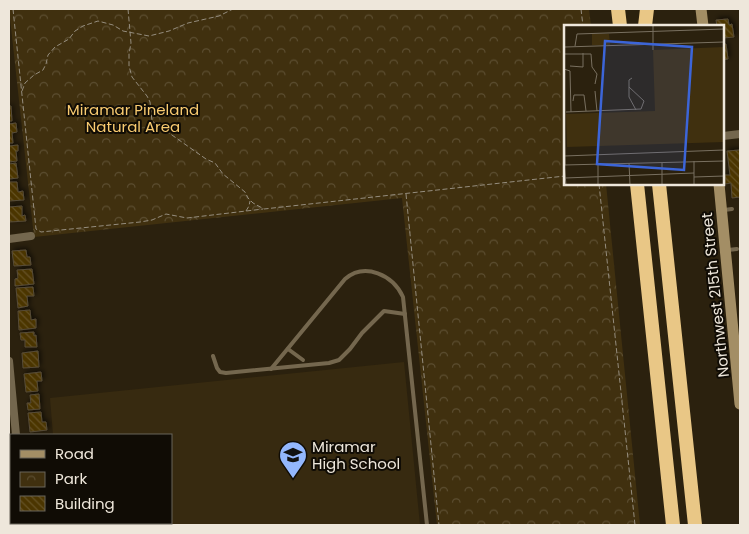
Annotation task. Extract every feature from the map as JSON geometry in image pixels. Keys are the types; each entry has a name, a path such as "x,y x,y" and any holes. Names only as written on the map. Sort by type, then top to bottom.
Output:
{"highway":[{"path":"618,9 620,25"},
{"path":"641,9 644,25"},
{"path":"644,25 647,9"},
{"path":"636,185 673,525"},
{"path":"659,185 695,525"}],"street":[{"path":"701,9 703,25"},
{"path":"724,136 740,134"},
{"name":"Northwest 215th Street","path":"719,185 727,210 731,250 740,404"},
{"path":"9,239 31,236"},
{"path":"9,361 16,434"}],"lane":[{"path":"271,369 350,274 373,272 386,278 399,289 403,297 427,525"},
{"path":"213,356 220,372 233,373 329,364 340,360 384,310 405,314"},
{"path":"288,349 303,360"}],"path":[{"path":"13,9 36,229 41,232 140,222 152,220 166,214 187,218 564,176"},
{"path":"128,9 131,33 130,72 150,102 152,121 206,159 215,163 223,174 245,192 253,203 264,209"},
{"path":"22,92 25,83 42,70 48,55 55,47 69,39 83,26 98,21 113,24 123,31 149,36 169,31 188,23 219,16 233,9"},
{"path":"581,9 583,25"},
{"path":"599,185 634,525"},
{"path":"406,194 439,525"},
{"path":"245,211 249,206 250,199"}],"shaded area":[{"name":"Miramar High School","path":"404,362 420,525 62,525 172,524 172,434 53,434 50,398"}],"green space":[{"name":"Miramar Pineland Natural Area","path":"9,9 589,9 591,25 564,25 564,185 606,185 640,525 437,525 402,198 34,237"}],"building":[{"path":"728,19 729,25 732,24 734,37 724,38 724,25 717,25 716,20"},
{"path":"724,44 726,44 728,59 724,60"},
{"path":"9,106 11,106 12,121 9,121"},
{"path":"16,123 17,132 12,133 13,143 9,143 9,124"},
{"path":"18,145 18,151 16,151 17,161 9,162 9,146"},
{"path":"740,150 740,197 732,198 731,183 725,184 725,175 730,175 727,151"},
{"path":"16,163 18,178 9,179 9,164"},
{"path":"9,182 17,182 18,192 23,191 24,200 9,201"},
{"path":"22,206 22,216 25,215 26,221 9,222 9,207"},
{"path":"26,250 27,257 30,257 31,265 14,266 12,251"},
{"path":"32,269 34,284 15,286 15,279 18,278 17,270"},
{"path":"33,287 34,296 27,296 28,306 18,308 16,288"},
{"path":"30,310 31,320 36,319 36,328 19,330 18,311"},
{"path":"34,332 37,347 25,347 25,340 21,340 20,333"},
{"path":"38,351 39,367 23,368 22,353"},
{"path":"41,372 42,381 37,381 38,391 26,392 24,374"},
{"path":"39,394 40,409 28,410 27,403 31,403 30,395"},
{"path":"41,412 42,422 46,422 47,430 30,432 28,413"}],"place":[{"name":"Miramar High School","path":"293,479"}]}
